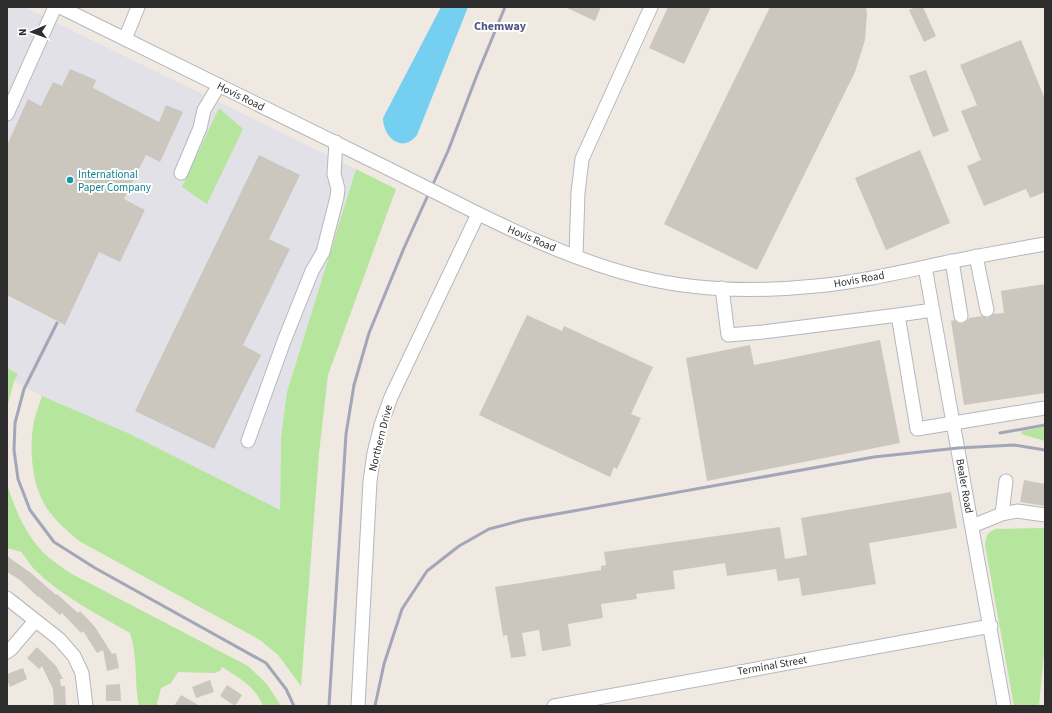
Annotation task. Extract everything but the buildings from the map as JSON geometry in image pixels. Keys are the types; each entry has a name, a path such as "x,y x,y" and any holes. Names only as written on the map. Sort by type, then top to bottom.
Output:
{"street":[{"path":"7,114 55,7"},
{"name":"Hovis Road","path":"60,7 336,142 478,214 604,267 639,277 662,282 722,288 778,289 817,286 855,281 976,256 1045,244"},
{"path":"125,39 138,7"},
{"path":"576,256 578,194 582,159 651,7"},
{"path":"181,173 200,128 204,110 219,85"},
{"path":"248,441 284,341 312,271 323,252 338,197 338,189 334,174 336,142"},
{"name":"Northern Drive","path":"358,706 370,481 374,453 381,425 397,383 478,214"},
{"path":"976,256 987,310"},
{"path":"952,261 961,316"},
{"name":"Bealer Road","path":"925,267 991,626 1004,706"},
{"path":"722,288 728,335 763,332 933,310"},
{"path":"898,315 917,429 1045,408"},
{"path":"1002,514 1006,481"},
{"path":"972,526 1002,514 1017,511 1045,515"},
{"path":"7,598 59,639 74,656 82,673 86,706"},
{"path":"7,652 35,621"},
{"name":"Terminal Street","path":"554,706 991,626"}],"shaded area":[{"path":"7,7 24,7 356,169 287,392 281,438 280,511 130,434 79,541 62,526 46,508 35,484 32,454 33,428 42,396 7,378"}],"green space":[{"path":"219,108 243,129 207,204 182,187"},
{"path":"356,169 396,189 328,375 319,453 301,686 278,655 260,640 79,541 66,530 50,513 38,490 33,470 32,438 34,420 42,396 130,434 280,510 281,438 287,392"},
{"path":"7,368 18,374 14,381 7,408"},
{"path":"1045,427 1045,441 1021,434 1022,431"},
{"path":"7,484 22,523 33,541 50,558 70,573 248,666 267,684 281,706 263,706 256,693 251,688 222,667 220,671 214,673 178,672 171,683 161,688 157,703 158,706 139,706 134,651 130,633 92,612 56,588 34,569 21,552 7,548"},
{"path":"1045,528 1045,640 1039,706 1014,706 985,542 989,533 996,529"}],"water":[{"path":"441,7 468,7 417,135 411,141 400,143 394,141 390,137 386,131 383,118"}],"railway":[{"path":"329,706 346,434 354,385 369,333 404,248 448,151 505,7"},
{"path":"57,323 24,389 15,423 14,450 18,479 30,510 54,542 95,568 266,663 286,689 294,706"},
{"path":"1000,433 1045,425"},
{"path":"375,706 384,664 402,609 427,571 459,546 489,529 523,520 874,457 958,448 1014,445 1045,450"}],"place":[{"name":"International Paper Company","path":"70,180"}],"district":[{"name":"Chemway","path":"500,26"}]}
